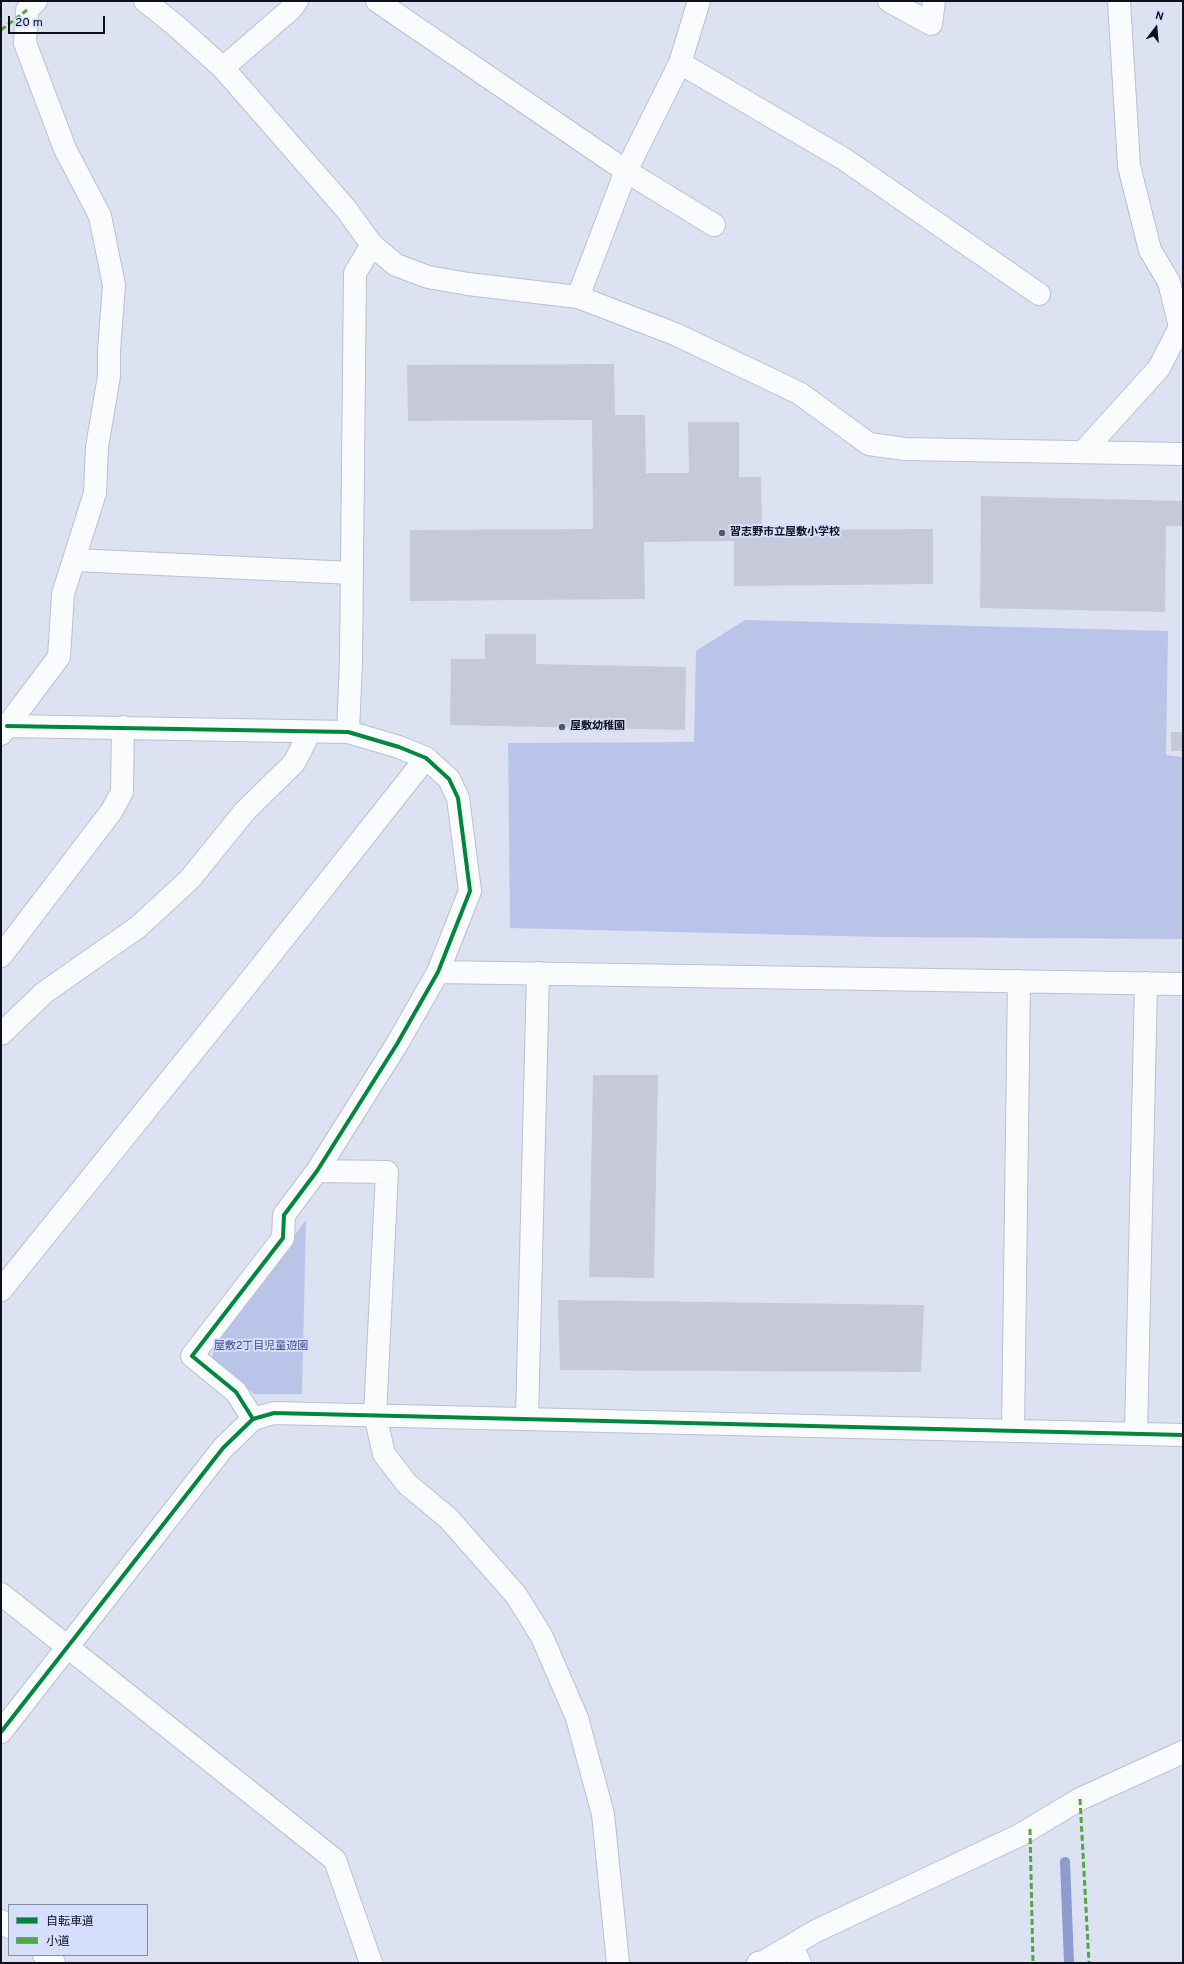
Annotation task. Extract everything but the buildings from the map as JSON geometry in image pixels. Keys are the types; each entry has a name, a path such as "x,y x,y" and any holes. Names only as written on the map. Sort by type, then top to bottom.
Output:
{"street":[{"path":"4,730 59,657 63,594 95,493 97,447 109,376 109,351 114,285 100,216 65,149 25,43 28,10 36,1"},
{"path":"145,1 175,25 223,68 346,209 372,244 396,265 428,277 468,284 578,298 675,334 799,393 869,444 905,448 1183,454"},
{"path":"223,68 291,9 297,1"},
{"path":"376,1 626,171 714,225"},
{"path":"578,298 626,171 680,63 699,1"},
{"path":"889,1 930,24 934,1"},
{"path":"1083,452 1159,368 1180,327 1169,282 1150,250 1129,166 1120,1"},
{"path":"680,63 844,159 1039,294"},
{"path":"348,732 352,573 355,273 372,244"},
{"path":"75,560 352,573"},
{"path":"4,730 123,728 348,732 399,746 426,758 449,779 458,798 470,892 438,972 397,1044 318,1170 284,1215 283,1238 192,1356 236,1392 253,1419"},
{"path":"1,956 111,812 122,792 123,728"},
{"path":"1,1034 45,992 138,927 190,880 245,811 294,763 310,732"},
{"path":"1,1290 245,987 426,758"},
{"path":"438,972 1183,984"},
{"path":"526,1419 538,973"},
{"path":"1013,1431 1019,981"},
{"path":"1136,1434 1146,983"},
{"path":"318,1170 387,1172 375,1415 384,1454 407,1484 448,1518 516,1595 542,1637 577,1718 602,1814 618,1963"},
{"path":"1,1732 223,1448 253,1419 274,1413 1183,1435"},
{"path":"1,1594 335,1860 371,1963"},
{"path":"758,1963 796,1954 816,1931 1020,1835 1080,1799 1183,1752"},
{"path":"45,1956 54,1963"}],"green space":[{"path":"745,620 1168,631 1166,755 1183,757 1183,939 881,937 510,928 508,743 694,742 696,651"},
{"name":"屋敷2丁目児童遊園","path":"306,1220 302,1394 254,1394 212,1359 214,1342"}],"waterway":[{"path":"1065,1862 1069,1963"}],"marked path":[{"path":"1,30 27,10"},
{"path":"1080,1799 1089,1963"},
{"path":"1030,1829 1033,1963"}],"cycle path":[{"path":"7,726 348,732 399,747 426,758 449,779 458,798 470,891 438,972 397,1044 317,1171 284,1215 283,1238 192,1356 236,1392 253,1419"},
{"path":"1,1732 223,1448 253,1419 274,1413 1183,1435"}],"place":[{"name":"習志野市立屋敷小学校","path":"722,533"},
{"name":"屋敷幼稚園","path":"562,727"}]}
